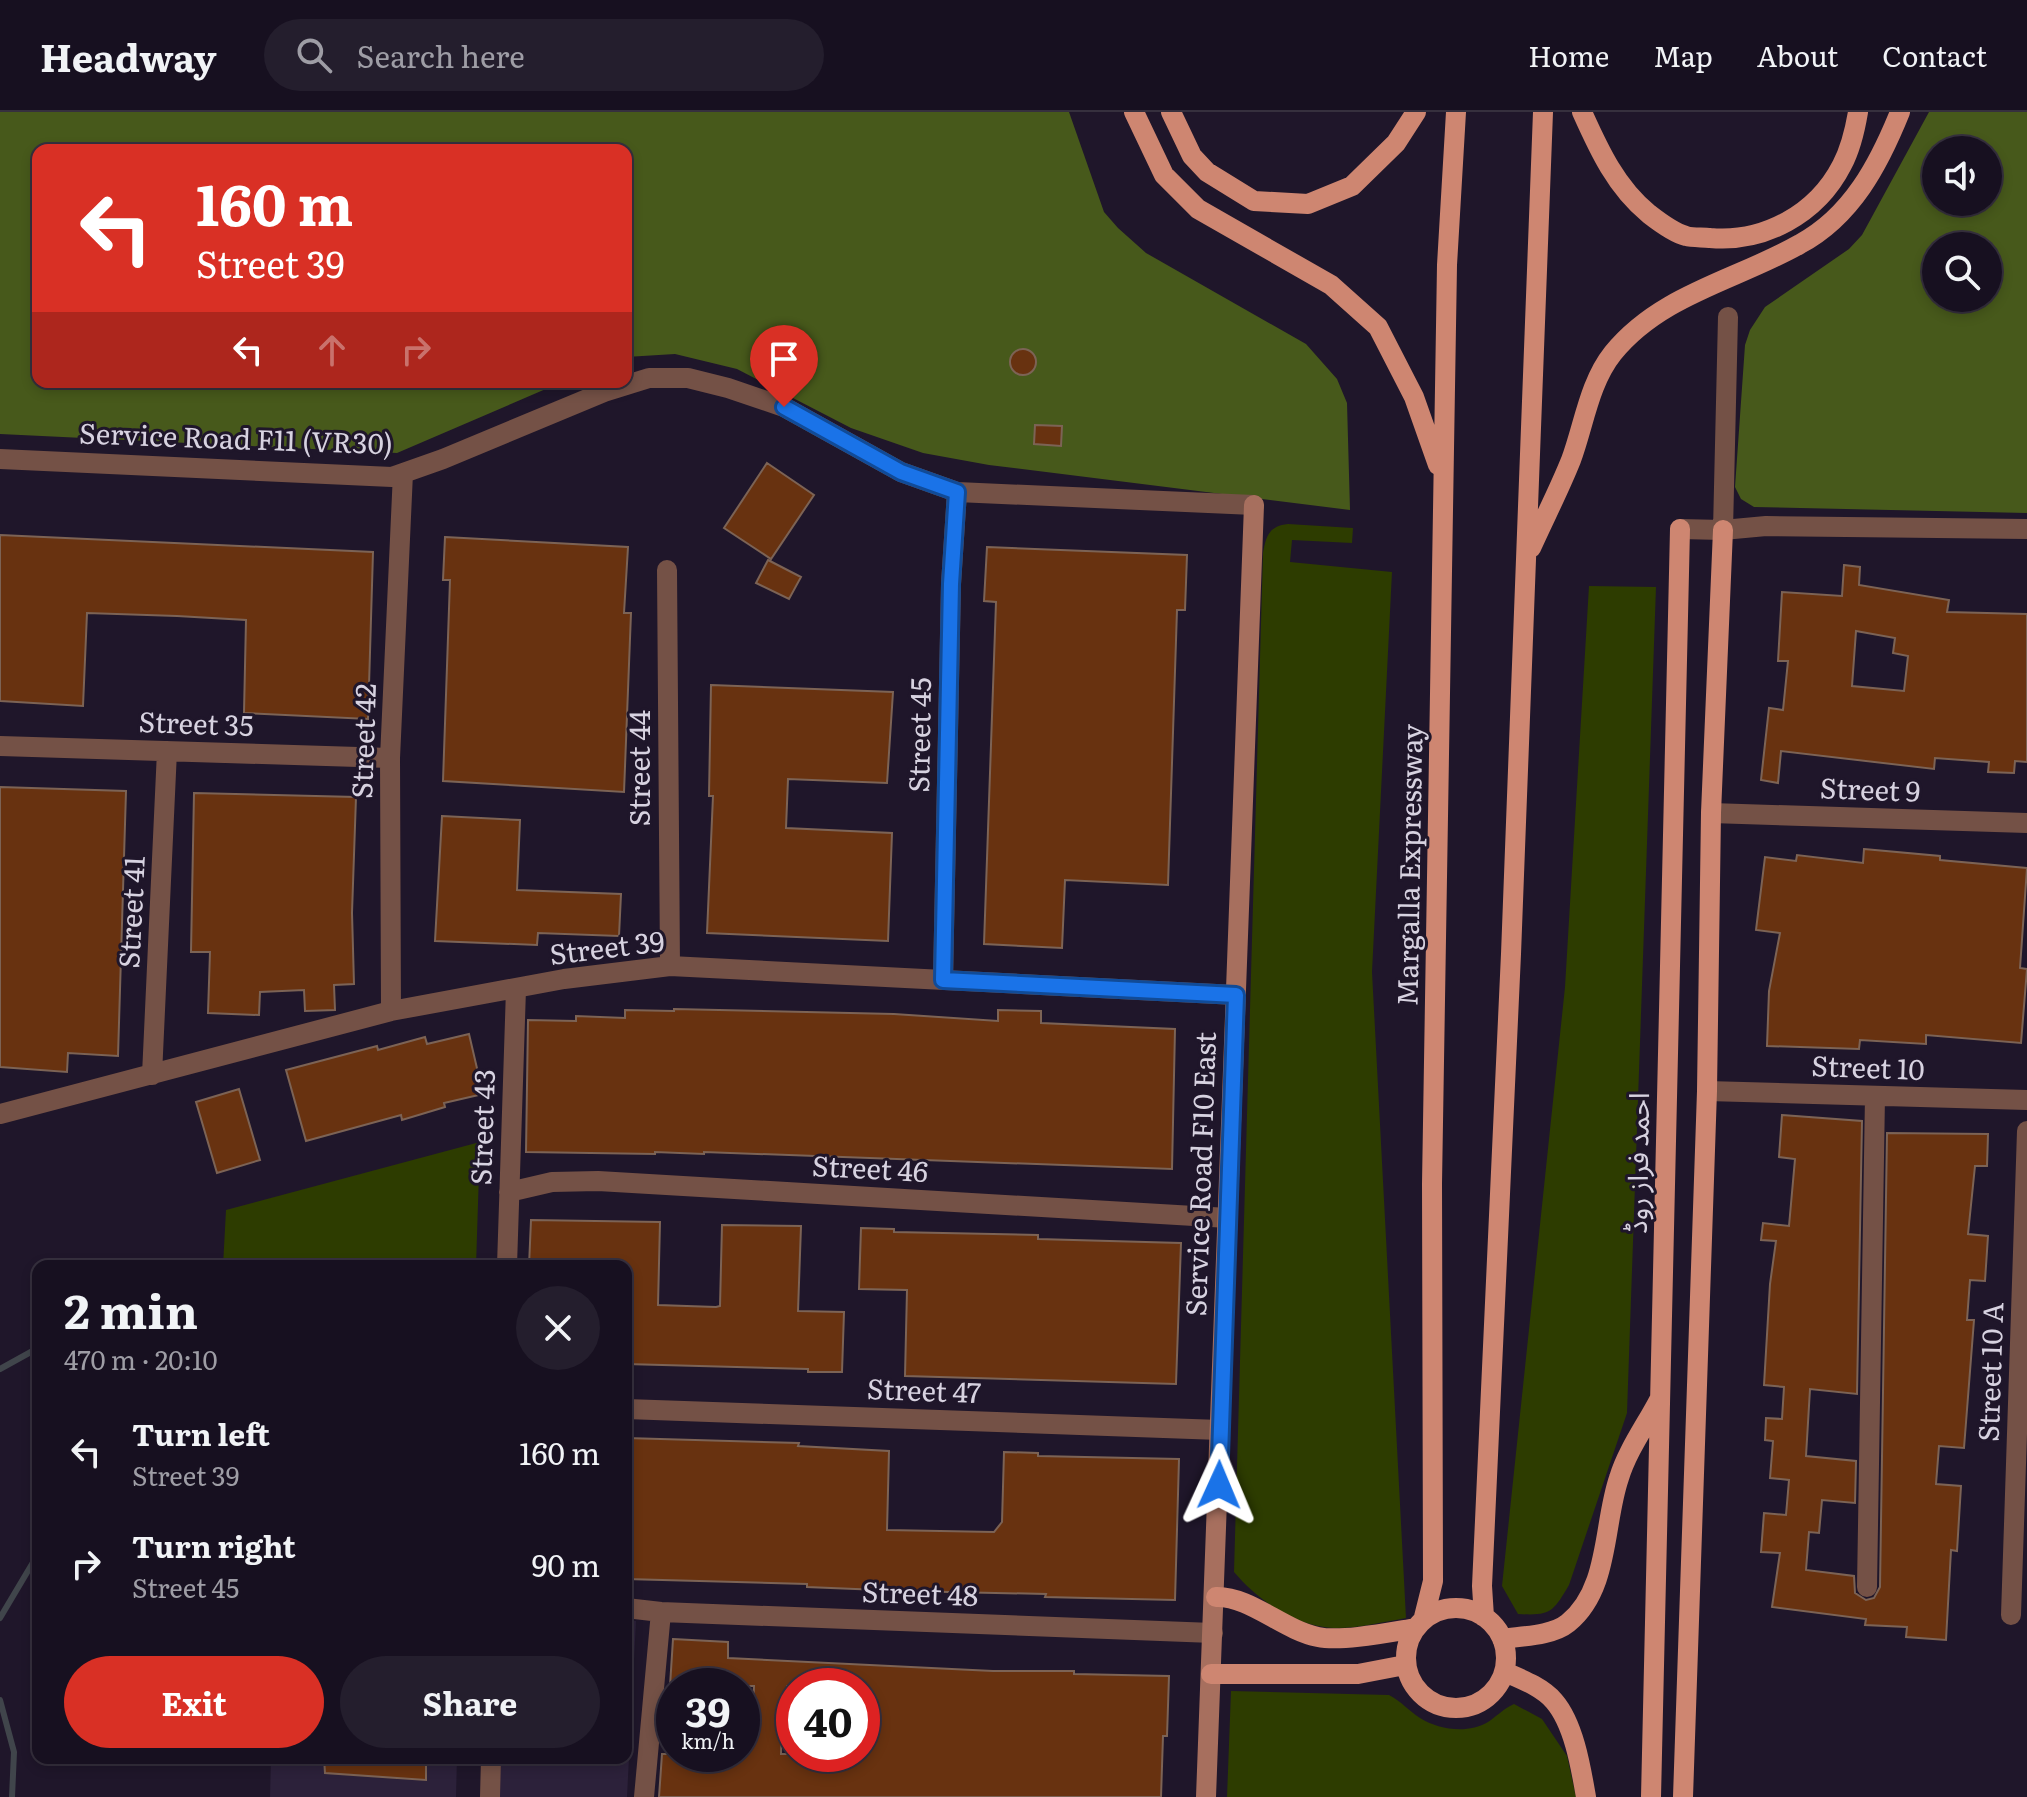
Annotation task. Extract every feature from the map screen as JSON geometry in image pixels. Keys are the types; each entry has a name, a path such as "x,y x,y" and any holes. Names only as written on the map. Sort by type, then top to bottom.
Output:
{"main road":[{"path":"1134,112 1164,175 1198,209 1331,285 1378,327 1414,397 1444,480"},
{"path":"1171,112 1192,156 1207,172 1254,201 1308,204 1352,186 1396,143 1416,112"},
{"name":"Margalla Expressway","path":"1420,1623 1433,1581 1432,1184 1447,265 1456,112"},
{"path":"1484,1617 1482,1586 1527,557 1543,112"},
{"path":"1582,112 1621,185 1651,215 1685,236 1726,239 1760,235 1789,221 1818,198 1842,166 1854,134 1858,112"},
{"path":"1527,557 1570,461 1595,386 1613,354 1656,314 1702,289 1801,244 1836,218 1859,193 1884,152 1900,112"},
{"name":"احمد فراز روڈ","path":"1651,1797 1680,529"},
{"path":"1683,1797 1707,1091 1711,813 1723,530"},
{"path":"1502,1639 1547,1632 1567,1624 1590,1597 1603,1554 1619,1477 1661,1396"},
{"path":"1216,1597 1234,1597 1267,1616 1318,1637 1377,1634 1420,1623 1448,1607 1475,1610 1497,1626 1507,1651 1504,1677 1488,1698 1464,1709 1437,1706 1416,1690 1405,1665 1408,1639 1420,1623"},
{"path":"1211,1674 1358,1674 1405,1665"},
{"path":"1505,1672 1529,1683 1554,1701 1578,1750 1586,1797"},
{"path":"1654,1695 1663,1683 1670,1680 1687,1694"}],"street":[{"path":"1723,530 1728,317"},
{"name":"Service Road F11 (VR30)","path":"632,383 649,378 688,378 728,388 784,407 901,472 957,492 1254,505"},
{"name":"Service Road F11 (VR30)","path":"0,459 392,477 617,388"},
{"name":"Street 42","path":"391,1011 390,758 403,473"},
{"name":"Street 45","path":"943,980 951,584 957,492"},
{"name":"Service Road F10 East","path":"1206,1797 1216,1597 1254,505"},
{"path":"1680,529 1723,530 1766,526 2027,529"},
{"name":"Street 44","path":"667,570 670,966"},
{"name":"Street 35","path":"0,746 390,758"},
{"name":"Street 41","path":"152,1075 167,751"},
{"name":"Street 9","path":"1711,813 2027,823"},
{"name":"Street 39","path":"0,1114 391,1011 609,972 670,966 1236,995"},
{"name":"Street 43","path":"507,1260 516,989"},
{"name":"Street 10","path":"1707,1091 2027,1100"},
{"path":"1867,1587 1875,1096"},
{"name":"Street 10 A","path":"2011,1615 2027,1131"},
{"name":"Street 46","path":"509,1192 552,1182 598,1181 1228,1218"},
{"name":"Street 47","path":"632,1409 1220,1430"},
{"name":"Street 48","path":"632,1609 1213,1633"},
{"path":"644,1797 661,1612"},
{"path":"490,1797 491,1764"}],"shaded area":[{"path":"632,1621 636,1621 632,1699"},
{"path":"271,1764 457,1764 456,1797 270,1797"},
{"path":"492,1764 629,1764 627,1797 490,1797"}],"green space":[{"path":"0,112 1069,112 1104,212 1118,228 1146,253 1306,344 1337,379 1347,403 1350,510 989,465 923,453 851,428 737,369 675,354 632,357 632,144 32,144 32,388 548,388 397,453 0,434"},
{"path":"1929,112 2027,112 2027,513 1754,507 1741,499 1735,487 1745,345 1750,330 1765,307 1849,249 1862,235"},
{"path":"1288,524 1353,528 1352,543 1292,540 1290,562 1392,572 1372,972 1406,1618 1343,1628 1311,1624 1286,1614 1263,1600 1234,1572 1263,553 1270,533 1276,527"},
{"path":"1589,586 1656,587 1627,1413 1569,1585 1550,1610 1538,1614 1518,1614 1502,1586 1565,987"},
{"path":"480,1142 476,1260 223,1260 226,1210"},
{"path":"1231,1691 1389,1695 1428,1722 1454,1729 1480,1726 1514,1704 1542,1719 1567,1756 1576,1797 1227,1797"}],"building":[{"path":"1023,349 1032,353 1036,362 1032,371 1023,375 1014,371 1010,362 1014,353"},
{"path":"1035,425 1062,426 1061,446 1034,444"},
{"path":"767,463 814,495 771,559 724,528"},
{"path":"0,535 373,552 368,719 244,713 246,620 177,616 87,613 83,706 0,701"},
{"path":"445,537 628,547 624,613 631,613 624,792 443,781 450,580 443,580"},
{"path":"987,547 1187,555 1185,610 1177,610 1168,885 1065,880 1062,948 984,944 996,602 984,601"},
{"path":"768,560 801,577 789,599 756,583"},
{"path":"1844,565 1860,567 1859,585 1949,600 1947,612 2027,614 2027,762 2015,761 2014,773 1988,772 1989,762 1935,758 1934,769 1781,751 1778,783 1761,780 1769,708 1783,710 1788,661 1778,661 1782,592 1842,596","holes":["1856,631 1895,638 1893,653 1908,656 1904,691 1852,686"]},
{"path":"711,685 893,692 887,783 788,779 786,828 892,833 888,941 707,933 713,796 709,796"},
{"path":"0,787 126,791 118,1056 68,1053 67,1072 0,1067"},
{"path":"194,793 356,797 352,913 354,984 334,985 335,1010 305,1011 304,990 260,992 259,1015 208,1013 210,952 191,952"},
{"path":"442,816 520,820 517,890 621,894 619,936 538,933 537,945 435,941"},
{"path":"1864,849 2027,868 2020,968 2027,969 2021,1043 1926,1035 1926,1044 1860,1040 1859,1049 1767,1046 1769,991 1780,933 1756,930 1765,857 1796,861 1797,855 1863,863"},
{"path":"625,1010 894,1014 998,1021 998,1010 1041,1011 1041,1023 1175,1029 1172,1169 704,1152 526,1152 528,1020 576,1021 576,1016 625,1018"},
{"path":"469,1034 483,1094 444,1103 445,1107 402,1120 401,1115 306,1141 286,1070 377,1046 378,1050 425,1037 427,1044"},
{"path":"239,1089 260,1160 217,1173 196,1102"},
{"path":"1782,1115 1862,1121 1857,1394 1810,1389 1806,1456 1856,1461 1855,1503 1822,1500 1819,1533 1809,1532 1806,1570 1854,1576 1855,1593 1866,1600 1874,1598 1880,1587 1887,1133 1988,1134 1987,1166 1975,1166 1968,1234 1988,1236 1985,1281 1970,1280 1967,1320 1974,1320 1964,1448 1939,1446 1936,1484 1961,1486 1957,1551 1951,1550 1946,1640 1906,1637 1907,1627 1865,1625 1866,1619 1772,1607 1780,1553 1761,1552 1764,1513 1786,1515 1789,1480 1770,1478 1773,1441 1765,1440 1766,1418 1782,1419 1784,1387 1764,1385 1770,1284 1776,1241 1761,1240 1763,1223 1789,1226 1795,1159 1779,1157"},
{"path":"531,1220 660,1222 658,1305 716,1307 720,1306 722,1225 801,1226 798,1311 844,1312 842,1372 632,1364 632,1260 529,1260"},
{"path":"861,1228 894,1229 894,1232 1038,1235 1038,1239 1181,1243 1176,1384 905,1376 907,1290 859,1289"},
{"path":"632,1438 799,1443 798,1446 889,1451 887,1530 994,1532 1002,1522 1004,1452 1038,1453 1038,1456 1179,1459 1175,1600 807,1587 807,1584 632,1579"},
{"path":"673,1639 728,1642 728,1658 1169,1676 1161,1797 659,1797 661,1772 760,1772 760,1668 671,1668"},
{"path":"324,1764 426,1764 426,1780 325,1773"}],"waterway":[{"path":"0,1369 32,1351"},
{"path":"0,1618 32,1564"},
{"path":"0,1700 14,1752 12,1797"}],"route":[{"path":"784,407 901,472 957,492 951,584 943,980 1236,995 1219,1485"}]}
